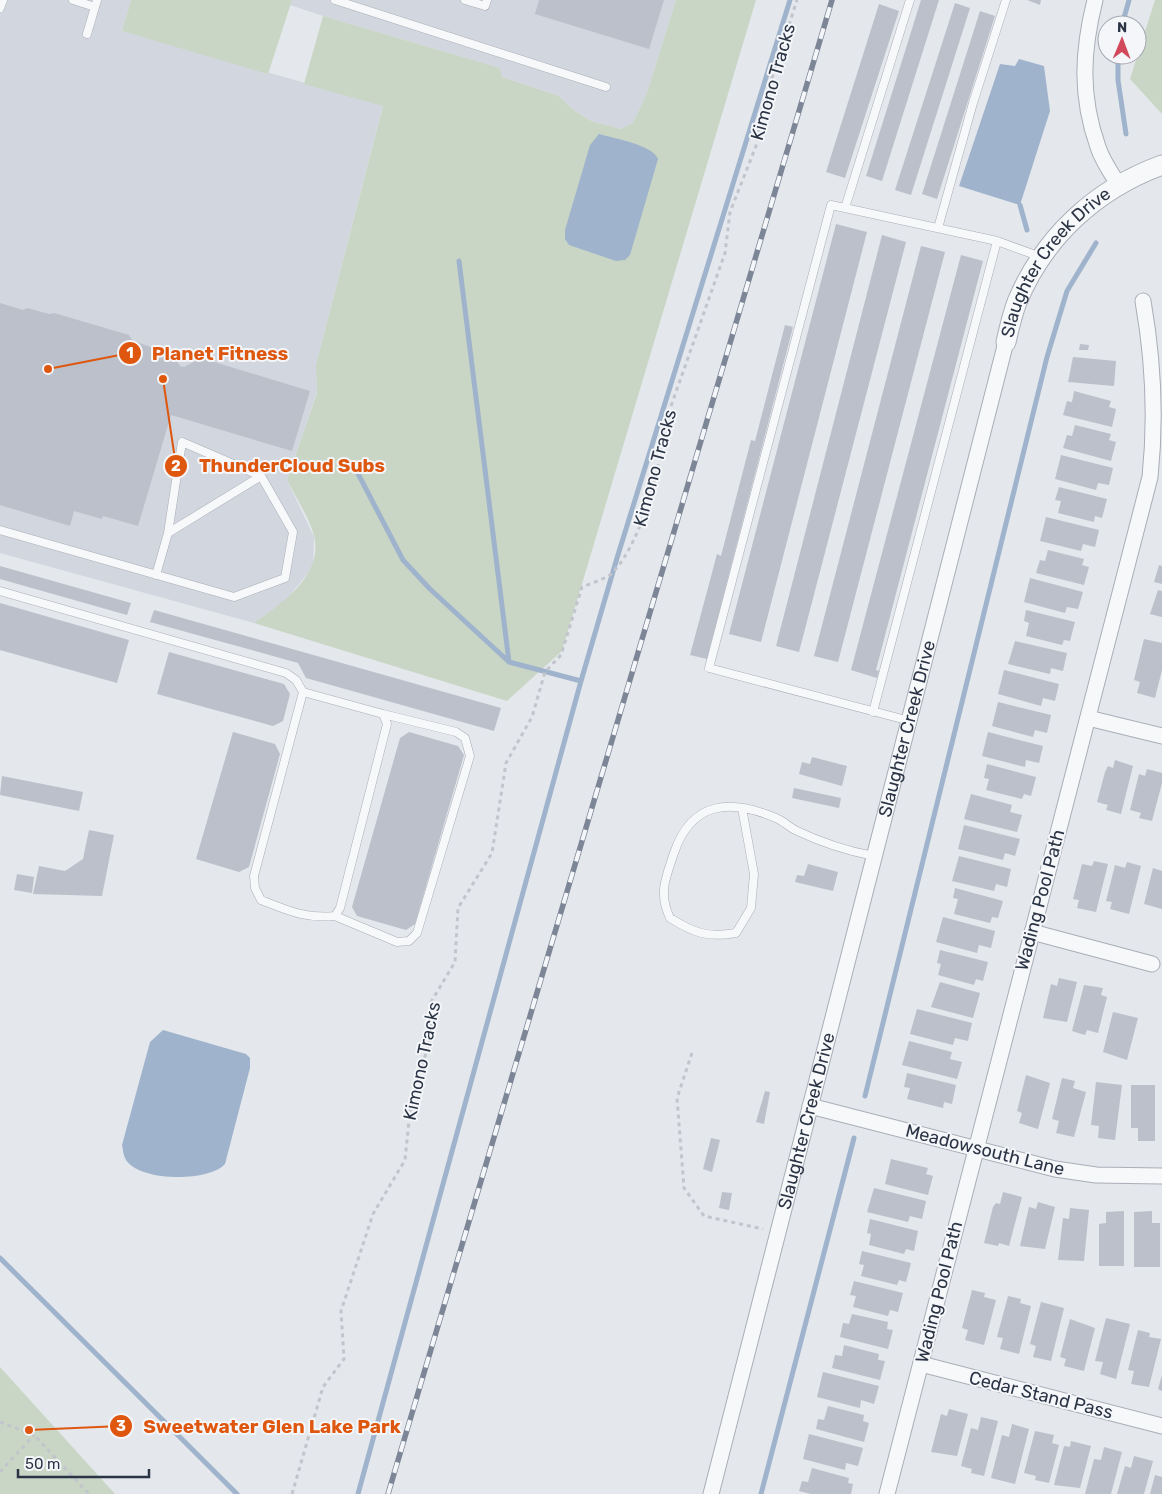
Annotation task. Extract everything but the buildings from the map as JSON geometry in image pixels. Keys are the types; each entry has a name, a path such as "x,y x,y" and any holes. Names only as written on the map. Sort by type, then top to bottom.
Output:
{"street":[{"name":"Slaughter Creek Drive","path":"711,1494 1016,304 1029,277 1042,257 1073,219 1090,203 1118,184 1098,149 1085,98 1084,56 1095,0"},
{"path":"1118,184 1162,165"},
{"name":"Wading Pool Path","path":"887,1494 1150,476 1152,454 1150,350 1144,301"},
{"path":"1088,718 1162,736"},
{"path":"1032,932 1152,964"},
{"name":"Meadowsouth Lane","path":"810,1106 1076,1173 1162,1176"},
{"name":"Cedar Stand Pass","path":"921,1364 1162,1426"}],"lane":[{"path":"0,8 3,0"},
{"path":"72,0 96,4 87,34"},
{"path":"335,0 606,87"},
{"path":"465,0 485,6 487,0"},
{"path":"845,208 910,0"},
{"path":"938,228 973,103 1006,0"},
{"path":"910,721 709,668 831,205 997,241 1042,257"},
{"path":"873,712 997,241"},
{"path":"0,530 234,597 285,578 293,532 261,476 182,442 168,533 156,574"},
{"path":"168,533 261,476"},
{"path":"0,591 286,673 296,680 303,692 456,732 465,738 470,756 417,934 409,941 397,942 335,916 305,916 261,900 255,888 254,876 303,692"},
{"path":"335,916 340,908 387,724 383,714"},
{"path":"742,808 754,874 751,908 736,933 714,937 685,928 670,918 662,894 676,847 687,829 700,815 714,807 742,808 777,818 795,829 850,851 874,856"}],"path":[{"name":"Kimono Tracks","path":"292,1494 323,1387 344,1359 340,1311 373,1214 405,1160 411,1102 430,1040 431,1002 455,962 458,908 492,853 506,763 532,717 545,672 562,655 582,587 612,574 634,542 662,456 664,426 725,253 730,212 756,146 763,106 797,0"},
{"path":"692,1053 677,1098 684,1188 704,1216 778,1233"},
{"path":"0,1422 34,1435 89,1494"},
{"path":"0,1472 34,1435"}],"shaded area":[{"path":"0,0 131,0 122,31 383,105 316,365 317,392 287,480 314,537 313,567 285,601 254,623 0,553"},
{"path":"292,0 676,0 647,93 633,123 621,129 591,121 572,109 559,96 502,77 500,68 323,16 290,5"}],"green space":[{"path":"131,0 292,0 268,74 122,31"},
{"path":"676,0 756,0 562,651 507,701 254,623 276,607 298,587 307,576 313,563 315,550 312,529 287,480 317,393 316,365 383,106 304,84 323,16 500,68 502,77 559,96 572,109 591,121 621,129 633,123 647,93"},
{"path":"1155,0 1162,0 1162,114 1130,79 1134,65 1147,65 1147,25"},
{"path":"0,1367 115,1494 0,1494"}],"water":[{"path":"1019,59 1044,66 1050,111 1020,205 959,186 1000,64 1015,66"},
{"path":"599,134 641,146 655,154 658,159 630,255 625,260 616,261 569,245 565,239 565,230 590,145"},
{"path":"163,1030 246,1054 250,1058 250,1068 225,1164 217,1170 190,1176 159,1176 134,1167 126,1160 122,1145 150,1042"}],"waterway":[{"path":"358,1494 581,681 617,558 790,0"},
{"path":"1125,15 1129,0"},
{"path":"1118,65 1118,80 1126,134"},
{"path":"1020,205 1027,230"},
{"path":"865,1096 1047,357 1067,291 1096,243"},
{"path":"459,261 509,662"},
{"path":"353,464 403,560 430,589 509,662 581,681"},
{"path":"761,1494 854,1138"},
{"path":"0,1258 237,1494"}],"railway":[{"path":"388,1494 832,0"}],"place":[{"name":"Planet Fitness","path":"48,369"},
{"name":"ThunderCloud Subs","path":"163,379"},
{"name":"Sweetwater Glen Lake Park","path":"29,1430"}]}
